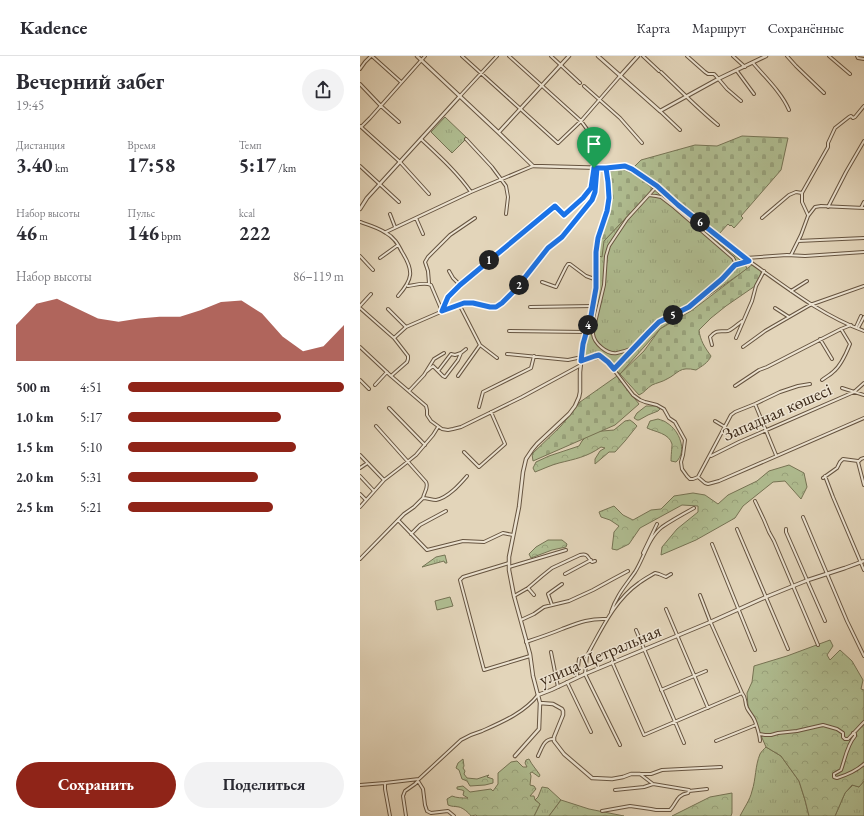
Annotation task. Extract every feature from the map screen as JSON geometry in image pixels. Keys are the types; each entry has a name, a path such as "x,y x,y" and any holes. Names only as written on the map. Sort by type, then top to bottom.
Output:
{"street":[{"path":"360,69 371,56 401,82"},
{"path":"417,56 533,166"},
{"path":"425,56 381,106 360,127 400,162 429,194"},
{"path":"462,56 558,144 581,121 638,56"},
{"path":"360,208 367,198 497,56"},
{"path":"509,56 581,121 595,140"},
{"path":"551,56 580,82"},
{"path":"499,133 569,56"},
{"path":"598,56 680,130"},
{"path":"643,56 687,96 704,114 718,125"},
{"path":"687,56 705,72 708,74 714,74 718,80 741,101"},
{"path":"733,56 745,67"},
{"path":"660,111 766,56"},
{"path":"787,56 824,93"},
{"path":"829,56 850,74"},
{"path":"857,56 858,58 864,59"},
{"path":"752,63 781,95 789,110"},
{"path":"737,71 754,94"},
{"path":"360,84 399,122"},
{"path":"584,86 620,118 642,142"},
{"path":"808,215 802,202 802,193 828,147 828,143 835,128 850,116 854,118 864,106"},
{"path":"466,139 492,167 506,186 508,197 506,214"},
{"path":"421,140 446,162 471,192"},
{"path":"828,206 864,141"},
{"path":"360,166 399,202"},
{"path":"386,232 471,192 533,166 596,168 625,166 641,174 749,261 812,305 826,314 864,330"},
{"path":"442,311 448,297 460,285 555,206 564,215 583,198 591,188 596,168"},
{"path":"394,338 406,327 459,304 473,303 496,307 502,303 515,290 548,248 562,237 592,200 596,188 596,168"},
{"path":"515,756 539,729 540,703 533,676 530,656 514,596 508,557 519,507 523,468 526,459 537,444 564,419 575,406 579,397 581,361 597,280 596,252 598,238 607,211 609,198 606,168"},
{"path":"634,347 616,354 609,352 595,339 593,333 604,285 606,256 609,246 627,219 657,186"},
{"path":"762,218 789,195 796,192 802,193"},
{"path":"649,195 661,197 674,207 733,258 735,265"},
{"path":"791,255 808,215 814,208 821,206 863,208 864,202"},
{"path":"390,214 396,227"},
{"path":"416,218 423,234"},
{"path":"442,311 433,288 429,284 428,271 425,262 450,235 475,218"},
{"path":"360,222 386,232 393,238 409,262 411,271 408,286 398,296"},
{"path":"798,241 864,238"},
{"path":"380,258 398,245"},
{"path":"746,258 864,252"},
{"path":"360,256 373,270"},
{"path":"614,369 659,322 689,307 722,279 735,265 749,261"},
{"path":"542,282 556,287 568,264 586,276 597,280"},
{"path":"736,338 752,301 756,286 764,271"},
{"path":"449,272 460,285"},
{"path":"791,290 807,281"},
{"path":"408,286 429,284"},
{"path":"744,347 762,333 812,305 864,286"},
{"path":"371,294 360,307 394,338 408,356 407,361 391,376"},
{"path":"459,304 480,345 497,358"},
{"path":"530,307 593,306"},
{"path":"775,308 789,317"},
{"path":"388,309 406,327"},
{"path":"857,328 861,316"},
{"path":"857,328 864,317"},
{"path":"712,344 710,337 712,335 719,331 728,331 743,320"},
{"path":"735,386 759,370 841,328 851,325"},
{"path":"822,380 838,367 850,344 841,328"},
{"path":"509,331 586,332"},
{"path":"820,339 832,359"},
{"path":"458,376 480,345"},
{"path":"360,346 391,376 426,406 428,418 438,427 448,430 461,427 522,397 581,365"},
{"path":"438,371 451,354 455,355 461,353 466,349"},
{"path":"409,391 422,378 434,359 444,352"},
{"path":"427,371 432,366 445,377 458,360 461,353"},
{"path":"507,354 568,360 582,357"},
{"path":"581,361 599,355 608,362 633,394 640,400 657,405 664,409 669,418 675,422 685,440 681,462 682,469 690,479 698,477 731,415 778,393 798,386 810,384"},
{"path":"479,407 483,392 531,368 534,356"},
{"path":"375,385 388,372"},
{"path":"360,380 369,389"},
{"name":"Западная көшесі","path":"710,456 738,442 854,392 864,383"},
{"path":"842,388 864,395"},
{"path":"756,404 776,456"},
{"path":"389,408 425,445"},
{"path":"464,452 480,467 504,445 505,442 491,412"},
{"path":"698,477 705,483 711,484 864,418"},
{"path":"715,421 725,427"},
{"path":"360,559 404,514 423,498 428,485 376,426"},
{"path":"360,507 384,480 409,462 425,445 438,427"},
{"path":"360,455 384,480"},
{"path":"858,462 863,457"},
{"path":"858,462 843,459 837,468 824,477 862,561 864,570"},
{"path":"858,462 864,485"},
{"path":"360,468 366,464"},
{"path":"360,476 374,491"},
{"path":"423,498 435,500 443,497 453,490 467,476"},
{"path":"360,494 366,500"},
{"path":"755,501 818,645"},
{"path":"620,745 585,674 587,656 619,594 635,572 654,537 662,527 694,508"},
{"path":"411,534 420,525 446,511"},
{"path":"803,517 847,622 864,656"},
{"path":"398,520 427,550 463,541 484,542 503,533 513,535"},
{"path":"643,556 657,524"},
{"path":"737,529 788,650"},
{"path":"786,529 825,621"},
{"path":"712,544 755,650"},
{"path":"530,656 484,670 460,580 463,577 566,550"},
{"path":"514,596 528,588 552,568 580,555 587,555 592,562 594,561"},
{"path":"565,574 591,560"},
{"name":"улица Цетральная","path":"406,816 403,796 405,790 415,784 461,740 496,725 521,712 538,695 766,597 862,561"},
{"path":"521,620 544,607 569,601 593,590 613,578 628,572"},
{"path":"610,613 638,583 655,573 666,577 671,574"},
{"path":"552,604 548,594 562,584"},
{"path":"528,588 534,595"},
{"path":"700,595 710,622 742,693 746,697 746,706 753,717 760,741"},
{"path":"666,609 708,708"},
{"path":"526,642 580,622 607,619"},
{"path":"636,630 684,743"},
{"path":"552,652 558,687"},
{"path":"578,677 579,659"},
{"path":"612,662 644,735 742,693"},
{"path":"661,690 706,671"},
{"path":"567,682 591,732"},
{"path":"540,703 553,704 563,711 563,715 553,739 564,754 592,778 612,779 631,774 651,774 662,770 721,767"},
{"path":"759,734 771,735 823,725 841,731 843,733 843,737 848,739 864,722"},
{"path":"716,741 756,725"},
{"path":"853,733 855,736 848,747 841,770 834,774 834,776 837,778 846,775 855,771 864,764"},
{"path":"538,756 546,741 553,739"},
{"path":"640,774 653,784"},
{"path":"360,785 418,780 423,789 427,811 431,813 448,811 454,816"},
{"path":"385,783 390,816"},
{"path":"615,790 644,787 653,784 690,791"},
{"path":"602,811 630,806 656,810 670,810 679,796 690,791 707,789"}],"green space":[{"path":"445,117 467,138 452,153 431,132"},
{"path":"742,136 788,138 781,170 741,216 743,218 734,228 728,224 719,234 632,169 641,160 695,145 717,146"},
{"path":"621,169 638,177 653,189 604,241 602,257 596,255 601,227 611,205 609,172"},
{"path":"653,189 745,264 747,269 660,329 620,374 603,359 581,361 595,305 596,268 603,242"},
{"path":"753,264 761,271 755,286 726,306 699,330 703,344 711,356 708,361 696,370 686,369 680,371 665,380 652,385 639,395 620,374 644,351 660,329 691,311"},
{"path":"617,376 639,404 615,425 533,461 532,454 561,426 580,402"},
{"path":"646,406 656,406 660,409 639,420 634,418 637,413"},
{"path":"658,419 671,426 678,436 682,447 680,457 676,462 671,461 672,444 668,437 647,428 650,421"},
{"path":"630,420 637,426 615,452 609,452 595,464 595,459 600,451 605,448 601,447 576,459 556,464 535,472 533,468 536,462 579,446 591,432 614,430 625,421"},
{"path":"789,465 804,473 807,487 801,499 785,481 773,482 743,506 735,518 696,540 661,555 662,547 677,529 698,512 698,506 682,505 640,528 629,544 617,550 612,549 614,532 619,526 610,520 601,517 599,512 614,506 623,515 633,520 651,510 661,509 674,496 693,493 705,495 718,504 728,495 757,481 769,471"},
{"path":"548,540 562,540 567,544 566,547 552,550 531,558 529,554 536,547"},
{"path":"445,555 447,563 444,561 422,567 436,557"},
{"path":"450,597 453,606 437,610 435,601"},
{"path":"830,640 833,646 827,655 830,660 840,650 852,661 863,680 861,689 864,690 864,781 859,787 852,785 845,793 835,816 809,816 799,781 781,756 766,747 748,706 747,693 752,682 754,666 787,656"},
{"path":"766,747 781,756 799,781 809,816 740,816 751,794 760,754"},
{"path":"463,759 464,774 467,778 477,779 489,775 487,777 493,779 493,783 470,786 467,781 462,779 459,770 456,768 458,763"},
{"path":"529,759 540,775 539,777 532,772 530,773 530,785 534,786 536,789 530,796 534,796 535,800 540,804 534,816 471,816 462,808 448,805 447,799 452,796 458,798 468,798 463,795 464,791 457,789 457,787 463,786 470,792 491,789 493,791 498,784 498,773 511,762 517,761 523,767 527,767 525,763 526,760"},
{"path":"864,781 864,816 835,816 845,793 853,785 859,787"},
{"path":"542,787 548,788 561,800 549,816 534,816 540,804 535,800 538,797"},
{"path":"732,793 731,816 672,816 710,797"},
{"path":"561,800 589,809 624,816 549,816"}],"route":[{"path":"625,166 641,174 749,261 735,265 722,279 689,307 659,322 614,369 604,358 599,355 581,361 583,344 591,316 596,288 596,252 598,238 607,211 609,198 606,168 597,168 596,184 595,192 592,200 562,237 548,248 515,290 502,303 496,307 490,307 473,303 464,303 442,311 448,297 460,285 555,206 564,215 583,198 591,188 594,168 625,166"}]}
